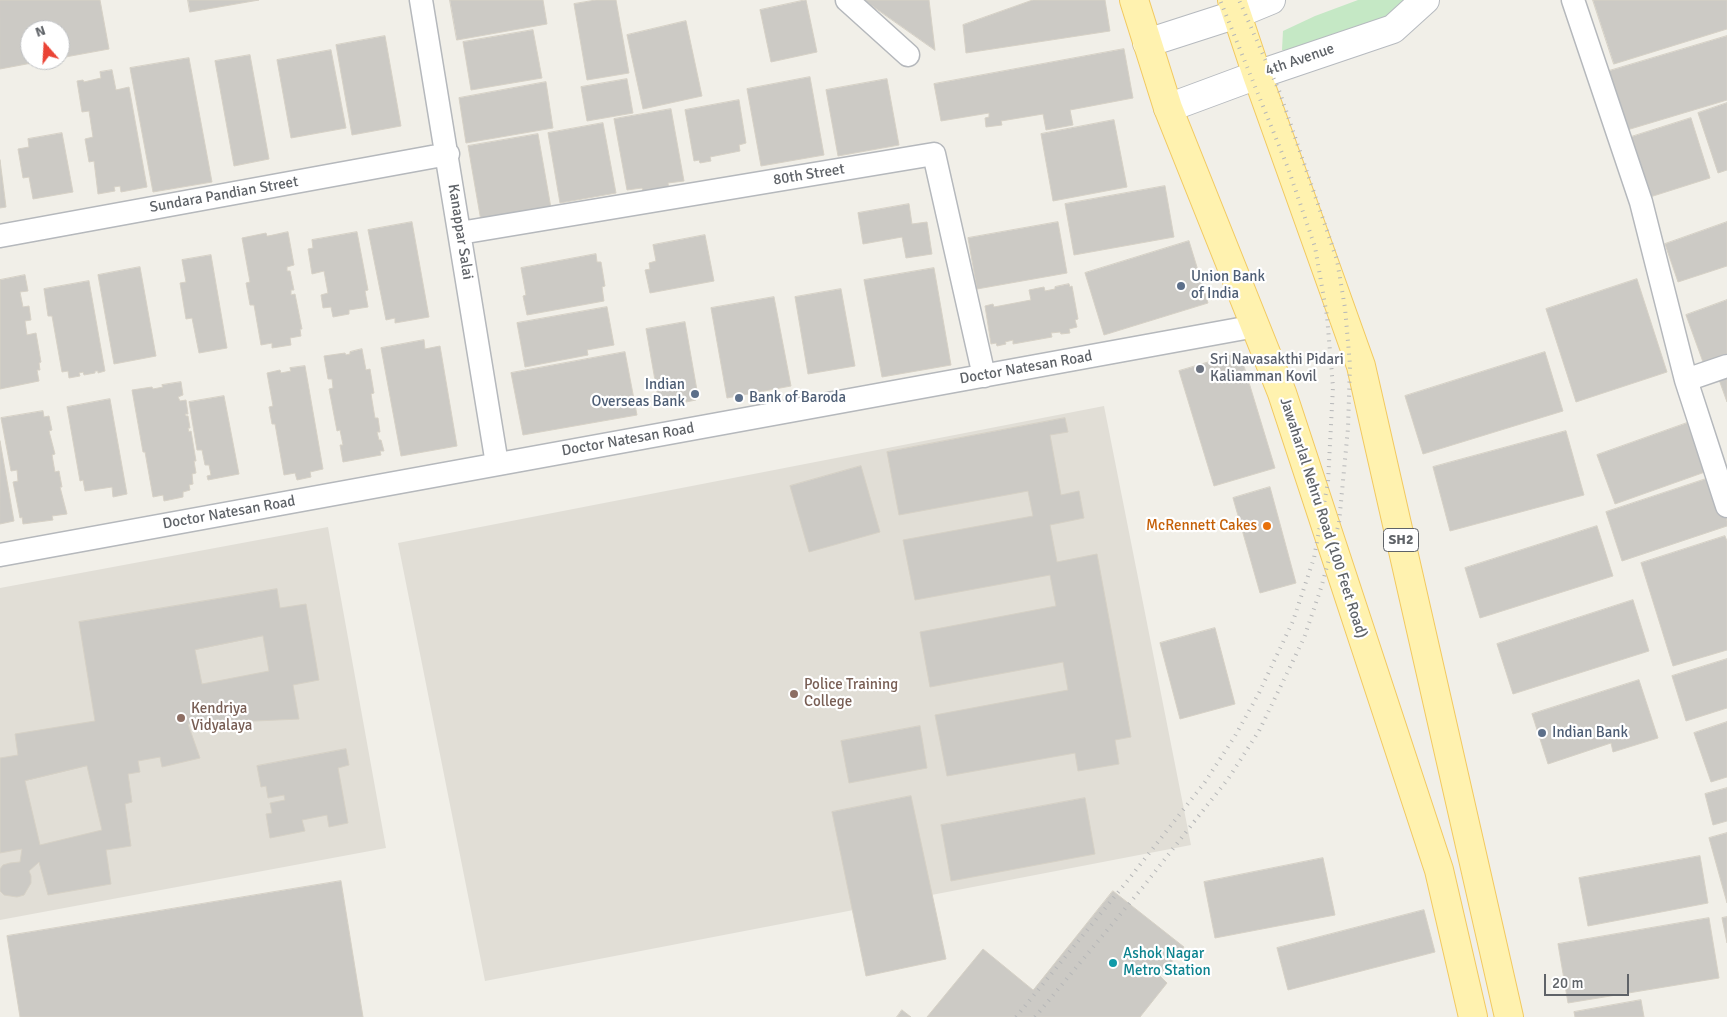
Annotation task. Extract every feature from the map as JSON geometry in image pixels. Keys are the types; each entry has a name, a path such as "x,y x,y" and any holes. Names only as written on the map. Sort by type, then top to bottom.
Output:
{"main road":[{"name":"Jawaharlal Nehru Road (100 Feet Road)","path":"1134,0 1168,108 1282,393 1439,870 1473,1017"},
{"path":"1147,43 1234,7 1271,0"},
{"name":"4th Avenue","path":"1168,108 1257,75 1393,29 1425,0"},
{"name":"SH2","path":"1234,7 1361,366 1509,1017"}],"street":[{"name":"Kanappar Salai","path":"421,0 448,154 497,464"},
{"path":"847,0 908,56"},
{"path":"1573,0 1641,202 1686,380 1727,506"},
{"name":"Sundara Pandian Street","path":"0,236 448,154"},
{"name":"80th Street","path":"460,233 934,154 984,376"},
{"name":"Doctor Natesan Road","path":"0,555 1256,326"},
{"path":"1686,380 1727,366"}],"shaded area":[{"name":"Police Training College","path":"1104,406 1191,845 485,981 398,543"},
{"name":"Kendriya Vidyalaya","path":"328,527 386,848 0,920 0,588"}],"green space":[{"path":"1358,0 1424,0 1413,15 1297,55 1282,50 1283,31 1315,16"}],"building":[{"path":"0,0 100,0 109,49 70,56 70,20 20,20 20,65 0,69"},
{"path":"188,0 259,0 190,12"},
{"path":"450,0 543,0 547,24 457,40"},
{"path":"596,0 616,0 629,73 587,80 574,4"},
{"path":"806,0 817,52 771,62 760,10"},
{"path":"864,0 929,0 935,50"},
{"path":"1033,0 1105,0 1110,31 966,53 963,25"},
{"path":"1593,0 1727,0 1727,29 1614,64"},
{"path":"686,21 702,96 643,109 627,35"},
{"path":"533,30 542,78 471,90 463,42"},
{"path":"385,36 401,126 352,135 336,45"},
{"path":"1727,36 1727,100 1627,130 1609,71"},
{"path":"1124,49 1133,98 1070,110 1073,125 1046,130 1043,114 1001,121 1002,125 986,127 985,118 989,117 989,113 941,121 934,84"},
{"path":"331,50 346,128 291,138 277,60"},
{"path":"250,55 269,159 234,166 215,61"},
{"path":"189,58 212,182 153,192 130,68"},
{"path":"112,70 116,90 129,87 147,187 121,192 120,186 114,187 115,191 98,194 94,161 89,162 85,139 93,137 89,111 82,112 77,81 83,80 84,82 101,78 100,72"},
{"path":"810,77 824,155 761,166 747,89"},
{"path":"627,79 633,113 587,121 581,87"},
{"path":"887,79 899,145 838,156 826,90"},
{"path":"546,82 553,128 466,143 459,98"},
{"path":"739,100 746,143 739,145 740,151 710,157 711,161 700,163 699,160 694,161 685,110"},
{"path":"1727,103 1727,170 1718,173 1698,113"},
{"path":"671,109 684,181 668,183 669,190 644,195 642,188 627,190 614,119"},
{"path":"1691,118 1710,178 1650,197 1631,137"},
{"path":"1114,120 1127,187 1053,201 1041,134"},
{"path":"603,123 616,193 560,203 548,133"},
{"path":"62,133 73,192 33,199 29,177 23,178 18,149 29,147 28,139"},
{"path":"538,134 551,208 481,221 468,146"},
{"path":"0,160 6,207 0,208"},
{"path":"1165,186 1174,237 1074,255 1065,204"},
{"path":"909,204 912,224 927,222 932,254 906,258 902,237 863,244 858,213"},
{"path":"412,222 429,317 395,323 395,318 386,320 368,230"},
{"path":"1058,222 1067,273 977,289 968,238"},
{"path":"1727,222 1727,266 1678,282 1665,244"},
{"path":"288,232 294,265 287,267 287,271 290,271 294,290 291,290 291,295 295,294 302,329 300,329 301,336 290,338 291,345 272,348 272,343 261,345 254,305 250,305 246,283 250,282 242,238 266,233 267,236"},
{"path":"357,232 368,290 365,291 368,307 349,310 349,314 333,317 331,307 323,308 321,295 328,293 324,271 312,274 308,249 313,248 312,240"},
{"path":"705,235 714,281 650,293 645,270 650,269 649,263 656,261 653,245"},
{"path":"1189,241 1208,303 1104,335 1085,273"},
{"path":"596,254 597,262 601,262 605,286 602,287 604,301 527,315 523,296 526,295 521,268"},
{"path":"211,255 227,348 199,353 192,318 186,319 180,283 186,282 182,260"},
{"path":"140,267 156,356 114,364 98,275"},
{"path":"934,268 951,365 882,377 864,280"},
{"path":"25,275 28,291 20,292 23,307 29,306 31,320 25,321 27,335 36,333 41,362 39,363 40,370 37,370 39,381 0,389 0,280"},
{"path":"1637,279 1667,372 1576,402 1546,309"},
{"path":"89,281 105,371 98,373 98,371 95,371 95,373 84,375 83,372 79,373 80,376 69,378 68,371 62,372 52,316 48,316 44,289"},
{"path":"1069,284 1070,287 1072,286 1078,319 1075,320 1077,327 1069,329 1070,333 1051,333 1052,337 1013,344 1013,340 997,346 996,343 991,344 985,306 993,304 994,307 1031,300 1029,290 1044,287 1045,291"},
{"path":"841,289 855,366 808,374 795,297"},
{"path":"774,297 791,386 727,398 711,308"},
{"path":"1727,300 1727,353 1703,362 1686,315"},
{"path":"607,307 614,345 587,350 588,355 525,367 517,323"},
{"path":"685,322 698,396 695,397 696,400 686,402 686,398 659,403 646,329"},
{"path":"424,340 425,349 440,346 457,446 401,456 381,348"},
{"path":"362,349 366,370 370,369 374,393 371,394 375,418 378,418 380,432 377,432 384,451 380,451 381,455 343,462 340,445 343,445 340,430 337,431 329,389 333,388 332,379 328,379 324,356 345,353 346,355"},
{"path":"625,352 637,415 523,435 511,373"},
{"path":"1545,352 1563,411 1423,454 1405,396"},
{"path":"1240,353 1275,468 1214,486 1179,371"},
{"path":"305,366 323,469 310,472 311,477 297,480 295,473 284,475 275,424 272,424 269,407 273,406 267,373 280,370 281,373 291,371 290,368"},
{"path":"1727,371 1727,402 1717,374"},
{"path":"181,382 183,395 178,397 180,401 186,400 188,414 185,414 188,416 189,432 191,431 196,473 192,474 193,484 189,485 190,490 183,492 183,497 164,501 163,495 153,497 132,390 152,387 153,389 163,387 162,385"},
{"path":"224,396 239,474 208,480 207,476 211,475 209,465 205,465 202,450 197,450 189,402"},
{"path":"110,399 127,494 113,497 112,487 85,491 83,480 80,481 67,407"},
{"path":"43,411 44,417 49,416 52,430 49,431 55,454 52,455 55,472 59,471 62,487 60,487 67,514 52,516 53,520 23,524 22,517 20,518 13,482 18,481 17,470 11,471 1,418"},
{"path":"1065,418 1068,432 1050,435 1061,495 1079,491 1084,518 1050,525 1057,562 1097,554 1131,737 1115,740 1119,764 1078,771 1075,753 947,776 935,715 1068,690 1063,662 930,687 920,632 1056,606 1050,575 915,600 903,540 1033,516 1028,491 899,515 887,452"},
{"path":"1687,423 1705,472 1615,504 1597,455"},
{"path":"1566,431 1584,495 1450,531 1433,467"},
{"path":"0,441 14,521 0,524"},
{"path":"861,466 880,532 809,552 790,486"},
{"path":"1712,477 1727,526 1622,561 1606,512"},
{"path":"1270,487 1296,583 1260,593 1233,498"},
{"path":"1597,526 1613,576 1480,618 1465,568"},
{"path":"1725,536 1727,541 1727,650 1673,666 1641,563"},
{"path":"277,589 280,608 306,604 319,680 293,685 299,719 188,724 200,758 162,767 160,757 138,761 140,772 128,774 132,802 125,804 131,846 106,850 111,884 48,895 39,862 29,871 31,883 24,895 17,897 4,895 0,891 0,869 3,865 20,862 22,849 0,853 0,758 18,755 15,734 95,721 79,622","holes":["263,636 269,671 202,684 195,650","87,766 102,830 40,845 25,781"]},
{"path":"1633,600 1649,651 1513,694 1497,644"},
{"path":"1215,628 1235,704 1180,719 1160,643"},
{"path":"1727,659 1727,708 1686,721 1672,676"},
{"path":"1639,680 1658,738 1613,752 1611,743 1548,764 1532,714"},
{"path":"1727,722 1727,777 1711,782 1694,733"},
{"path":"920,726 927,768 849,783 841,741"},
{"path":"346,749 349,765 338,768 348,823 329,827 327,815 302,820 305,831 270,838 266,814 272,813 270,803 285,800 284,795 268,798 266,786 261,787 257,766"},
{"path":"1727,788 1727,821 1713,825 1705,794"},
{"path":"911,796 946,959 866,976 832,812"},
{"path":"1085,798 1095,854 951,881 941,825"},
{"path":"1727,833 1727,903 1709,838"},
{"path":"1700,856 1708,903 1588,926 1579,878"},
{"path":"1323,858 1335,915 1215,938 1204,882"},
{"path":"341,881 363,1017 20,1017 7,936"},
{"name":"Ashok Nagar Metro Station","path":"1113,891 1184,947 1160,976 1167,983 1140,1017 927,1017 983,949 1033,990"},
{"path":"1424,910 1435,952 1288,990 1277,948"},
{"path":"1727,917 1727,943 1722,918"},
{"path":"1709,918 1719,978 1568,1003 1558,944"},
{"path":"1641,1000 1644,1017 1575,1017 1574,1012"},
{"path":"902,1010 911,1017 897,1017"}],"railway":[{"path":"1016,1017 1129,879 1205,782 1235,736 1259,693 1293,621 1314,558 1328,482 1333,387 1327,316 1315,247 1288,168 1220,0"},
{"path":"1035,1017 1143,887 1228,779 1259,731 1304,638 1321,588 1339,523 1348,428 1350,365 1345,308 1337,260 1280,93 1239,0"}],"place":[{"name":"Union Bank of India","path":"1181,286"},
{"name":"Sri Navasakthi Pidari Kaliamman Kovil","path":"1200,369"},
{"name":"Indian Overseas Bank","path":"695,394"},
{"name":"Bank of Baroda","path":"739,398"},
{"name":"McRennett Cakes","path":"1267,526"},
{"name":"Police Training College","path":"794,694"},
{"name":"Kendriya Vidyalaya","path":"181,718"},
{"name":"Indian Bank","path":"1542,733"},
{"name":"Ashok Nagar Metro Station","path":"1113,963"}]}
